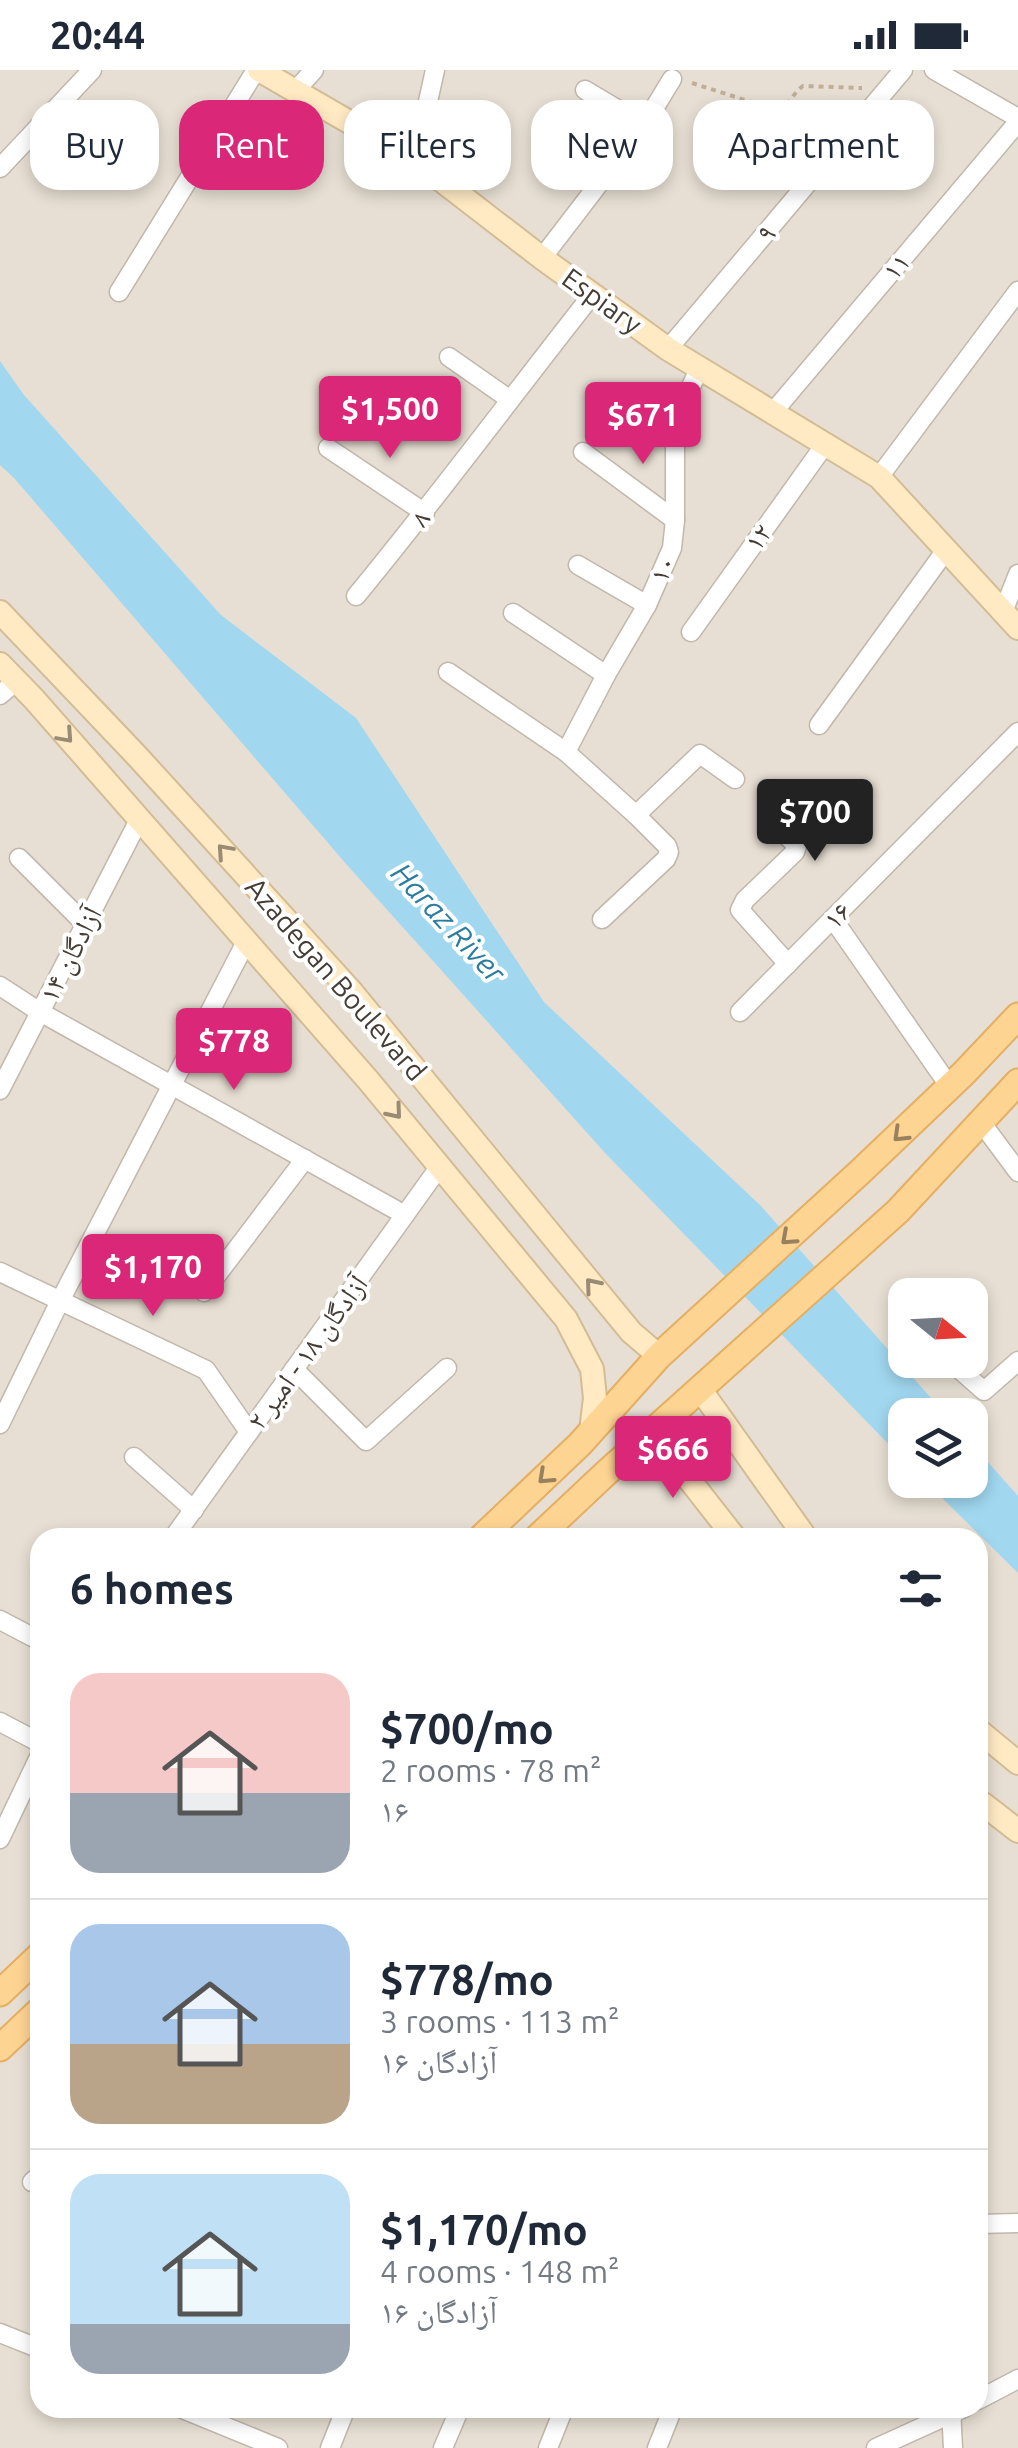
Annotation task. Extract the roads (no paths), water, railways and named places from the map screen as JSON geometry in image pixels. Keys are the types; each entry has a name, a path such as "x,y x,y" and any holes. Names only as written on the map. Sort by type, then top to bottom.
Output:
{"main road":[{"name":"Espiary","path":"258,70 344,119"},
{"name":"Espiary","path":"454,190 668,349 879,476 1011,620"},
{"name":"Azadegan Boulevard","path":"0,612 351,990 632,1332 660,1356"},
{"name":"Azadegan Boulevard","path":"5,680 140,818 357,1066 566,1319 592,1370 592,1431"},
{"path":"491,1528 592,1431 660,1356 950,1087 1018,1016"},
{"path":"357,1066 387,1034"},
{"path":"549,1528 898,1211 981,1122 1012,1088 979,1058"},
{"path":"950,1087 981,1122"},
{"path":"700,1390 799,1528"},
{"path":"652,1432 727,1528"},
{"path":"988,1738 1018,1764"},
{"path":"988,1808 1018,1831"},
{"path":"0,1993 30,1964"},
{"path":"0,2048 30,2020"}],"street":[{"path":"0,168 92,70"},
{"path":"120,292 258,70"},
{"path":"295,91 314,70"},
{"path":"428,100 435,70"},
{"name":"۹","path":"668,349 903,70"},
{"path":"934,70 1018,120"},
{"path":"659,100 672,79"},
{"path":"584,90 602,100"},
{"name":"۱۱","path":"774,411 1018,120"},
{"path":"542,258 594,190"},
{"path":"879,476 1018,291"},
{"name":"۸","path":"356,596 425,513 592,295"},
{"path":"449,357 509,399"},
{"name":"۱۰","path":"566,752 647,605 672,548 675,430 699,369"},
{"name":"۱۲","path":"691,632 826,442"},
{"path":"328,448 425,513"},
{"path":"583,452 675,520"},
{"path":"819,726 946,550"},
{"path":"578,565 647,605"},
{"path":"1011,620 1018,574"},
{"path":"513,612 606,675"},
{"path":"448,672 566,752 666,846 666,859 602,919"},
{"name":"۱۶","path":"740,1012 1018,732"},
{"path":"636,814 700,754 735,780"},
{"path":"768,817 796,846 795,852 745,900 740,910 788,964"},
{"name":"آزادگان ۱۴","path":"0,1090 140,818"},
{"path":"19,858 86,924"},
{"path":"833,919 950,1087"},
{"path":"0,1424 247,940"},
{"path":"0,986 405,1215"},
{"path":"981,1122 1018,1172"},
{"path":"204,1292 305,1160"},
{"name":"آزادگان ۱۸ - امیر ۲","path":"181,1528 440,1166"},
{"path":"0,1272 206,1370 249,1432"},
{"path":"970,1378 984,1391 1018,1362"},
{"path":"294,1370 366,1442 446,1368"},
{"path":"134,1457 194,1510"},
{"path":"0,1620 30,1636"},
{"path":"0,1722 30,1738"},
{"path":"0,1840 30,1776"},
{"path":"988,2224 1018,2223"},
{"path":"0,2333 30,2346"},
{"path":"988,2394 1018,2378"},
{"path":"204,2418 278,2448"},
{"path":"330,2448 342,2418"},
{"path":"443,2448 456,2418"},
{"path":"548,2448 560,2418"},
{"path":"657,2448 668,2418"},
{"path":"876,2448 938,2418"},
{"path":"953,2448 955,2418"}],"water":[{"name":"Haraz River","path":"0,361 24,395 221,615 356,718 544,1002 761,1206 888,1349 888,1378 913,1378 931,1398 888,1398 888,1444 606,1154 347,865 0,465"},
{"path":"988,1462 1018,1496 1018,1573 988,1543 988,1528 973,1528 942,1498 988,1498"}]}
